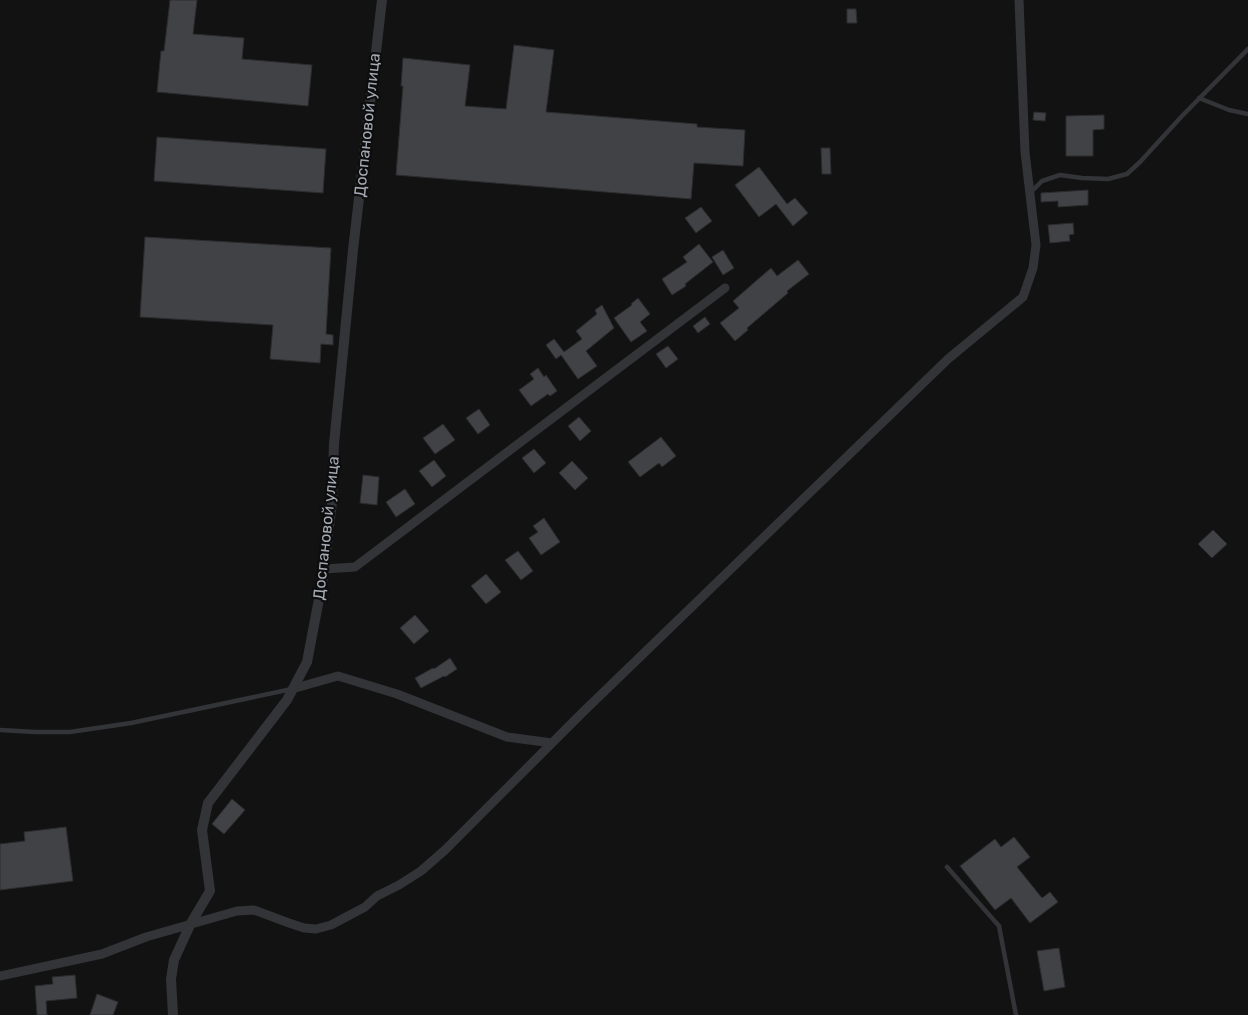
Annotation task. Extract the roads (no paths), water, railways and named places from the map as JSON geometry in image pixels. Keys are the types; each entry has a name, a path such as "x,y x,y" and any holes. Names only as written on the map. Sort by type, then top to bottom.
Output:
{"street":[{"name":"Доспановой улица","path":"173,1015 171,979 174,960 190,923 210,891 202,830 208,802 287,700 307,662 324,569 332,501 334,444 351,269 382,0"},
{"path":"0,976 102,954 146,937 237,911 254,910 304,928 316,929 331,925 365,907 377,896 422,871 948,359 1023,297 1033,268 1036,245 1025,152 1019,0"},
{"path":"324,569 355,567 725,288"},
{"path":"292,688 338,676 397,694 507,736 552,743"}],"lane":[{"path":"1030,193 1042,181 1060,175 1108,179 1127,174 1248,49"},
{"path":"1199,98 1229,110 1248,114"},
{"path":"0,730 70,732 131,723 292,688"},
{"path":"947,866 999,926 1016,1015"}]}
